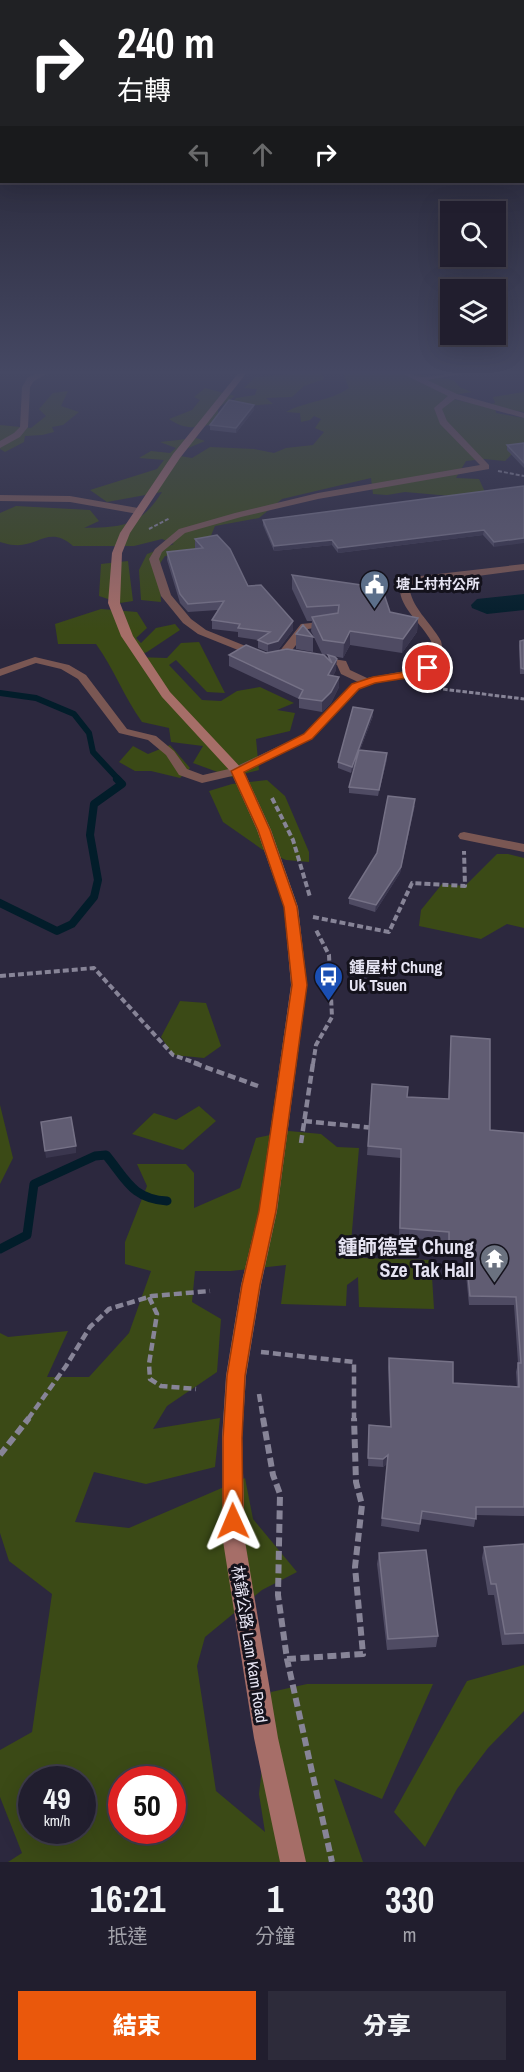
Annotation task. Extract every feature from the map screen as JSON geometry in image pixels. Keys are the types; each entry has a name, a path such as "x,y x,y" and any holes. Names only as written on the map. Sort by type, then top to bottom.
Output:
{"main road":[{"name":"林錦公路 Lam Kam Road","path":"175,458 138,511 117,553 114,603 128,636 166,694 237,771 264,830 291,907 299,985 268,1211 251,1285 236,1376 232,1438 234,1541 266,1738 293,1862"}],"street":[{"path":"0,498 70,499 138,511"}],"lane":[{"path":"477,458 486,467"},
{"path":"366,682 345,672 342,663 295,654 267,658 209,635 186,621 166,596 154,564 158,551 182,531 237,515 318,496 486,467"},
{"path":"0,673 35,660 65,667 82,677 123,731 152,738 170,753 183,772 202,779 237,771 308,736 327,718 349,691 366,682 422,672 428,668 437,646 436,641 416,616 407,599 404,583 412,580 524,567"},
{"path":"295,654 304,626 333,623"},
{"path":"464,836 524,848"}],"path":[{"path":"486,467 524,476"},
{"path":"145,532 170,518"},
{"path":"422,672 426,687 524,699"},
{"path":"271,796 293,840 306,881 316,933 329,955 332,1017 316,1045 306,1121 298,1155"},
{"path":"313,917 389,932 411,883 465,886 464,836"},
{"path":"0,976 94,968 173,1055 258,1086"},
{"path":"281,1120 376,1129"},
{"path":"0,1455 40,1404 99,1316 114,1306 170,1292 210,1292"},
{"path":"149,1297 157,1314 149,1364 150,1378 161,1386 196,1389"},
{"path":"257,1344 257,1361"},
{"path":"257,1352 354,1362 354,1447 356,1482 362,1504 355,1567 363,1654 287,1659"},
{"path":"258,1390 273,1475 280,1494 278,1595 287,1659 332,1862"}],"green space":[{"path":"139,458 508,458 505,461 484,459 466,461 456,478 479,479 485,492 451,496 405,492 387,495 373,494 371,478 282,499 259,518 215,526 210,538 210,550 165,556 159,565 161,602 141,600 139,570 147,554 174,544 162,539 134,546 73,546 57,537 23,545 0,542 0,513 16,506 90,510 99,521 84,528 129,523 146,512 162,492 107,502 90,490 157,469 164,460"},
{"path":"128,561 133,601 120,603 99,596 101,564"},
{"path":"101,609 137,612 147,628 136,638 141,643 156,628 175,624 180,630 147,652 135,657 167,658 181,643 199,642 225,693 207,692 176,660 169,665 202,700 221,701 237,691 260,687 294,703 277,710 295,713 290,731 256,739 259,770 231,777 193,763 203,746 171,742 169,728 142,722 96,644 58,644 55,624"},
{"path":"170,745 190,768 180,778 151,771 135,771 119,762 133,746 148,754"},
{"path":"267,780 285,796 309,852 309,862 286,860 263,850 223,822 209,791 232,784"},
{"path":"497,854 524,858 524,928 507,924 481,939 419,926 421,910 442,884 465,886"},
{"path":"180,1001 206,1003 221,1046 204,1058 173,1055 161,1037"},
{"path":"0,1105 13,1158 0,1184"},
{"path":"199,1106 216,1121 183,1150 132,1134 154,1113 176,1120"},
{"path":"289,1131 321,1134 337,1147 359,1148 351,1243 363,1258 431,1260 434,1309 359,1307 358,1277 347,1285 346,1306 281,1304 286,1265 231,1271 195,1271 192,1302 221,1319 217,1372 167,1406 153,1429 220,1418 215,1467 146,1484 94,1472 75,1522 129,1528 245,1478 253,1519 297,1572 262,1590 205,1637 197,1666 216,1791 265,1832 259,1794 271,1692 307,1684 433,1684 382,1799 334,1779 363,1862 8,1862 22,1853 18,1844 96,1844 96,1766 18,1766 18,1843 0,1797 0,1750 32,1732 52,1594 9,1561 0,1533 0,1333 8,1337 68,1331 47,1377 89,1377 129,1333 151,1271 125,1264 125,1242 147,1186 137,1164 186,1164 194,1173 194,1208 240,1188 256,1138"},
{"path":"524,1665 524,1711 488,1748 457,1789 425,1847 394,1812 467,1681"}],"water":[{"path":"524,594 524,610 487,614 472,608 471,605 477,599"}],"building":[{"path":"524,486 524,538 494,542 484,530 338,548 332,540 274,546 263,520"},
{"path":"217,535 230,549 248,586 261,585 293,621 278,641 268,644 258,640 270,632 238,628 240,624 212,620 224,601 188,604 180,594 167,552 203,548 195,539"},
{"path":"292,575 382,588 390,612 418,618 403,639 350,631 344,643 323,640 312,617 338,613 339,605 307,607"},
{"path":"303,625 313,637 296,634"},
{"path":"524,640 524,669 521,668 520,641"},
{"path":"246,645 266,653 287,649 324,655 332,663 328,655 335,657 337,659 328,675 339,677 331,692 322,701 299,698 303,690 229,655"},
{"path":"353,707 373,710 352,767 338,762"},
{"path":"359,750 387,753 379,790 349,787"},
{"path":"388,796 415,799 401,867 376,905 349,898 377,853"},
{"path":"451,1036 490,1039 490,1130 524,1133 524,1507 476,1507 476,1519 422,1511 420,1524 382,1518 388,1455 383,1459 368,1458 369,1425 391,1427 389,1358 453,1362 453,1383 519,1387 518,1363 521,1363 516,1297 470,1296 465,1245 449,1244 449,1232 400,1228 401,1149 368,1146 372,1084 408,1087 407,1097 449,1099"},
{"path":"71,1117 76,1146 45,1151 41,1122"},
{"path":"524,1544 524,1633 505,1634 496,1584 491,1584 484,1547"},
{"path":"426,1550 438,1636 388,1639 379,1553"}],"waterway":[{"path":"0,693 36,698 74,714 89,733 93,752 119,780"},
{"path":"0,903 57,931 72,924 94,897 98,880 90,835 94,804 122,784 117,779"},
{"path":"0,1249 27,1235 34,1184 95,1156 106,1155 125,1180 138,1192 167,1201"}],"place":[{"name":"塘上村村公所","path":"375,610"},
{"name":"鍾屋村 Chung Uk Tsuen","path":"328,1002"},
{"name":"鍾師德堂 Chung Sze Tak Hall","path":"495,1284"}],"route":[{"path":"233,1521 232,1438 236,1376 251,1285 268,1211 299,985 291,907 264,830 237,771 308,736 327,718 349,691 356,687 373,680 422,672 428,668"}]}
